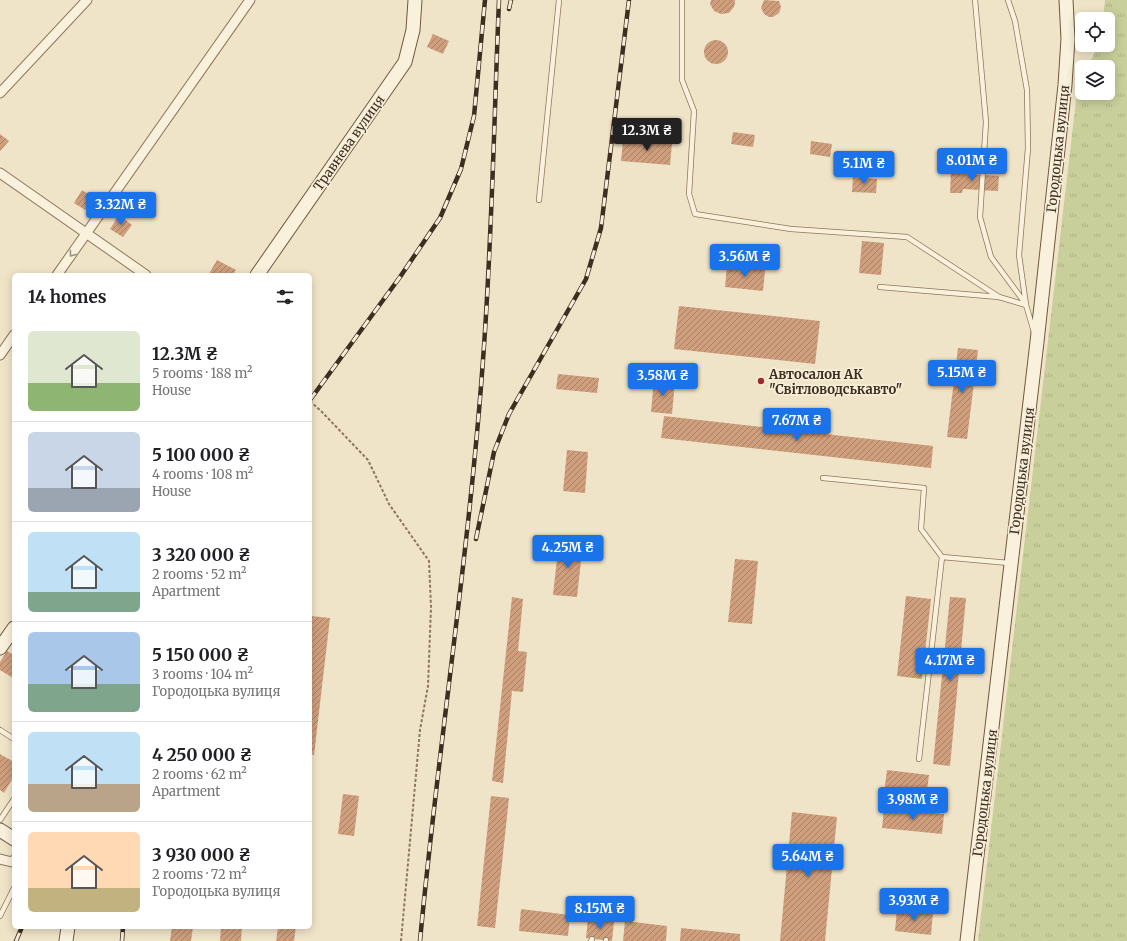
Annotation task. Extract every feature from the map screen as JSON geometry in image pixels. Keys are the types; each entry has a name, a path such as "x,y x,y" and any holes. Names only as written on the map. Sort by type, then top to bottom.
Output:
{"main road":[{"name":"Травнева вулиця","path":"258,273 406,62 413,30 415,0"},
{"name":"Городоцька вулиця","path":"967,941 1037,342 1065,85 1068,39 1066,0"},
{"path":"0,648 12,631"},
{"path":"0,830 12,838"},
{"path":"66,941 68,929"}],"street":[{"path":"0,93 87,0"},
{"path":"58,273 250,0"},
{"path":"0,173 143,273"},
{"path":"0,354 12,338"},
{"path":"0,859 12,862"}],"lane":[{"path":"539,200 559,0"},
{"path":"682,0 682,80 694,111 689,194 695,214 790,229 907,237 999,297"},
{"path":"975,0 986,122 980,217 991,257 1026,305"},
{"path":"1008,0 1015,21 1027,90 1028,148 1019,255 1026,305 1037,342"},
{"path":"880,287 999,297 1026,305"},
{"path":"823,478 924,488 921,529 942,557 919,759"},
{"path":"942,557 1011,563"},
{"path":"0,730 12,738"},
{"path":"0,820 12,802"},
{"path":"0,916 12,892"}],"path":[{"path":"312,403 368,460 389,504 429,561 431,607 428,686 420,730 401,941"}],"green space":[{"path":"1105,0 1127,0 1127,941 978,941 1076,100 1115,100 1115,60 1091,60 1095,52 1115,52 1115,12 1104,12"}],"building":[{"path":"711,0 735,0 735,3 734,7 729,13 721,14 714,11 710,4"},
{"path":"764,0 779,1 781,7 779,13 773,17 769,17 764,14 761,8"},
{"path":"433,34 449,41 443,54 427,47"},
{"path":"716,40 725,43 728,52 725,61 716,64 707,61 704,52 707,43"},
{"path":"733,132 755,135 753,147 731,144"},
{"path":"0,134 9,141 0,151"},
{"path":"623,140 672,143 670,165 621,161"},
{"path":"811,141 832,144 830,157 810,154"},
{"path":"951,170 964,171 963,174 999,176 998,191 963,189 962,193 950,193"},
{"path":"853,177 877,179 876,193 852,192"},
{"path":"82,190 93,197 85,210 74,203"},
{"path":"119,215 132,225 123,237 110,229"},
{"path":"862,241 884,243 881,275 859,273"},
{"path":"217,260 236,270 234,273 210,273"},
{"path":"727,265 765,270 763,291 725,287"},
{"path":"679,306 820,321 815,364 674,349"},
{"path":"958,348 978,350 967,439 947,437"},
{"path":"558,374 599,378 597,393 556,389"},
{"path":"654,379 675,382 672,414 651,412"},
{"path":"664,416 933,446 931,468 661,438"},
{"path":"567,450 588,452 585,493 563,491"},
{"path":"559,541 583,543 577,597 553,595"},
{"path":"735,559 758,561 752,624 728,622"},
{"path":"906,596 931,599 922,679 897,676"},
{"path":"512,597 523,599 518,651 527,652 523,692 512,691 503,783 492,781"},
{"path":"950,597 966,598 950,766 933,764"},
{"path":"312,616 330,618 314,755 312,754"},
{"path":"7,651 12,654 12,677 0,670 0,662"},
{"path":"0,754 12,761 12,779 4,793 0,790"},
{"path":"887,770 929,775 926,798 884,793"},
{"path":"343,794 359,796 354,836 338,834"},
{"path":"491,796 509,798 495,928 477,926"},
{"path":"884,808 944,814 942,834 882,828"},
{"path":"792,812 837,817 825,941 780,941"},
{"path":"521,909 570,915 568,936 519,931"},
{"path":"897,909 933,912 931,935 895,931"},
{"path":"588,918 614,921 612,941 586,938"},
{"path":"625,921 667,926 666,941 623,941"},
{"path":"681,928 740,934 740,941 680,941"},
{"path":"172,929 193,929 191,941 170,941"},
{"path":"221,929 242,929 241,941 220,941"},
{"path":"278,929 296,929 294,941 276,941"}],"railway":[{"path":"312,397 400,277 440,218 461,169 474,116 485,0"},
{"path":"420,941 435,796 462,578 477,433 489,270 499,0"},
{"path":"509,9 511,0"},
{"path":"476,539 494,452 509,414 586,279 601,228 629,0"},
{"path":"16,941 21,929"},
{"path":"122,941 123,929"}],"place":[{"name":"Автосалон АК \"Світловодськавто\"","path":"761,381"}]}
